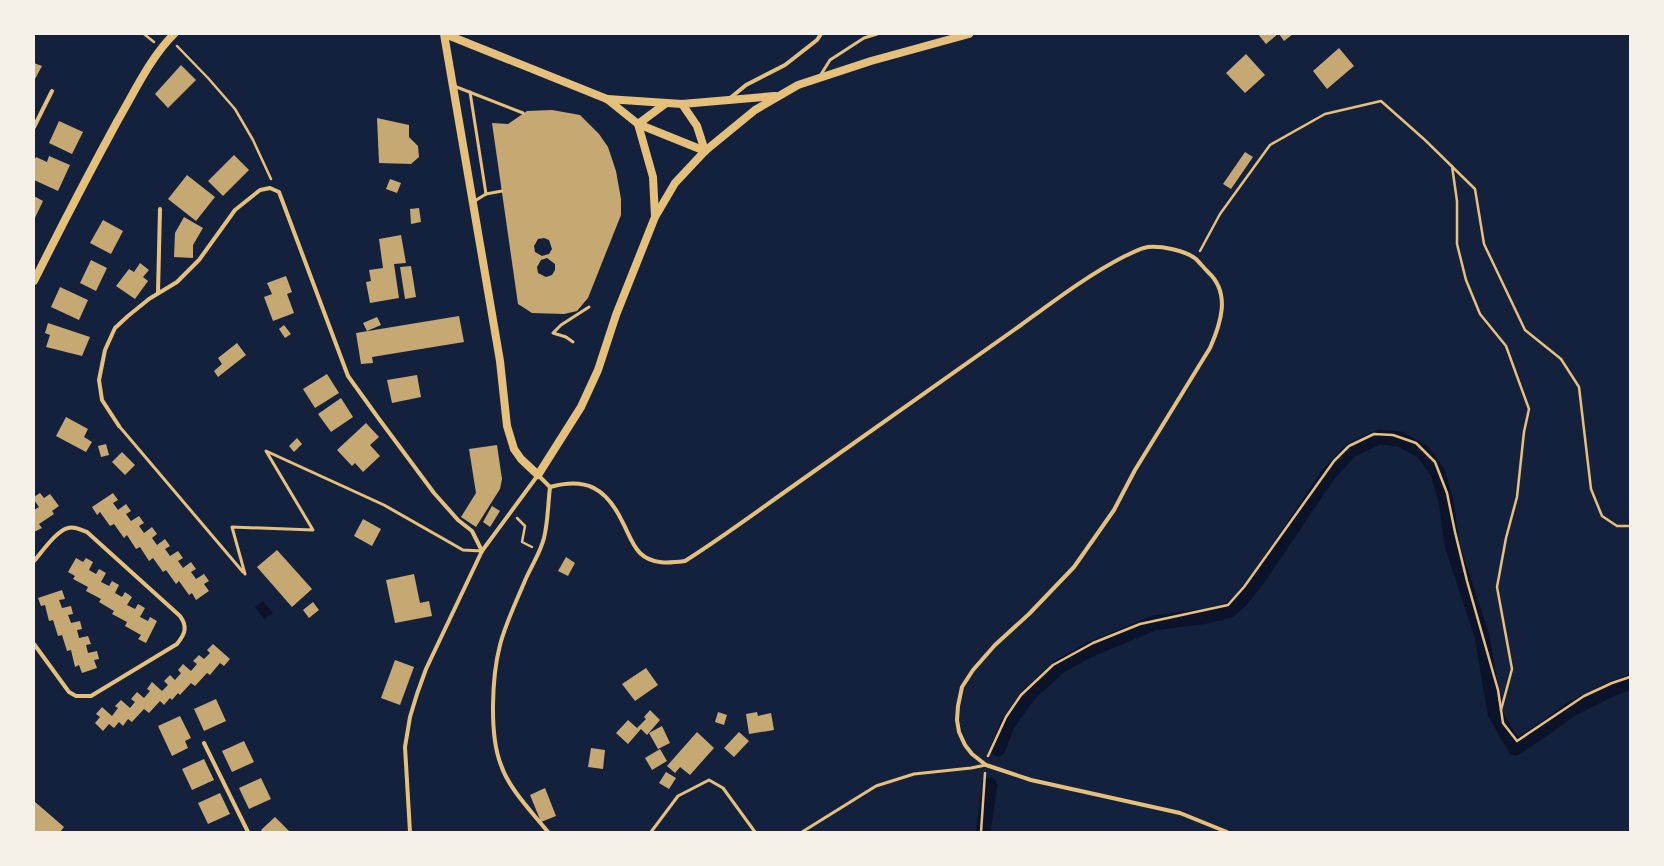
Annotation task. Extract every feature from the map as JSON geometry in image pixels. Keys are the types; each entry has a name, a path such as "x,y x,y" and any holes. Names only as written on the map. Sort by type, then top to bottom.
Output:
{"main road":[{"path":"34,281 72,203 126,106 160,48 174,34"},
{"path":"444,34 607,99 682,104 777,96"},
{"path":"444,34 500,361 507,426 510,440 517,454 538,475 581,407 598,370 616,315 655,217 676,183 705,151 755,110 798,85 872,61 969,34"},
{"path":"607,99 638,124 705,151"},
{"path":"638,124 665,104"},
{"path":"682,104 697,126 705,151"},
{"path":"638,124 654,177 655,217"}],"street":[{"path":"728,101 746,85 785,65 817,40 821,34"},
{"path":"34,127 52,90"},
{"path":"119,426 102,400 99,380 105,350 115,328 158,293 177,282 199,260 235,210 260,190 270,188 279,192 348,376 434,493 458,520 472,531 482,551"},
{"path":"158,293 160,209"},
{"path":"550,487 572,483 594,488 601,492 615,506 634,544 641,554 655,561 671,563 685,561 855,443 1067,292 1112,263 1135,251 1148,247 1172,248 1196,258 1217,282 1222,295 1221,315 1217,331 1210,348 1135,470 1114,510 1074,567 1029,614 995,645 973,670 962,687 957,713 959,732 965,745 972,754 986,765 1031,780 1180,812 1227,832"},
{"path":"410,832 405,747 410,717 426,669 482,551 538,475 550,487"},
{"path":"548,832 516,792 501,766 494,727 494,693 500,644 544,538 550,487"},
{"path":"34,561 58,534 68,528 76,528 87,532 180,616 184,621 186,630 177,644 91,696 76,696 69,692 34,644"},
{"path":"204,743 248,832"}],"lane":[{"path":"819,78 830,60 864,38 876,34"},
{"path":"452,86 523,113"},
{"path":"470,92 486,194"},
{"path":"473,202 486,194 502,191"},
{"path":"573,342 566,337 552,333 561,325 589,307"},
{"path":"119,426 245,574 232,527 313,530 266,451 384,505 463,550 482,551"},
{"path":"802,832 876,786 914,774 986,765"},
{"path":"651,832 678,796 709,780 723,788 754,832"}],"path":[{"path":"182,51 235,109 253,140 271,178 270,188"},
{"path":"1196,258 1220,214 1270,145 1325,114 1381,101 1425,140 1475,189 1484,244 1525,330 1561,359 1579,387 1591,489 1602,516 1617,526 1630,526"},
{"path":"1452,166 1457,201 1457,244 1466,280 1480,314 1506,346 1529,409 1524,432 1517,497 1506,538 1497,587 1512,669 1500,712"},
{"path":"981,832 986,765 989,754 1006,717 1021,695 1053,665 1093,643 1140,624 1228,605 1244,587 1334,461 1349,446 1374,434 1393,435 1416,444 1435,462 1447,494 1467,581 1498,690 1500,712 1503,723 1517,742 1584,696 1612,683 1630,677"},
{"path":"525,526 522,542 540,550"}],"water":[{"path":"263,601 273,613 264,619 255,607"}],"building":[{"path":"1258,34 1278,34 1266,44"},
{"path":"1279,34 1293,34 1284,41"},
{"path":"1339,48 1354,66 1327,89 1313,71"},
{"path":"1246,54 1265,75 1245,93 1226,73"},
{"path":"34,63 42,66 34,81"},
{"path":"181,65 196,80 168,108 155,94"},
{"path":"552,110 580,115 599,134 608,147 616,171 621,199 621,215 588,298 577,311 564,314 532,313 518,304 492,123 508,124 527,111","holes":["544,238 549,240 552,249 549,254 542,256 535,252 534,246 538,239","547,258 555,264 555,270 552,275 546,277 538,273 537,267 541,260"]},
{"path":"377,118 409,125 409,137 418,146 419,157 411,164 379,163"},
{"path":"59,121 83,132 72,154 49,143"},
{"path":"1245,152 1253,157 1231,189 1223,184"},
{"path":"234,155 249,170 223,196 208,181"},
{"path":"49,156 70,165 58,191 34,180 34,161 36,157 47,162"},
{"path":"187,175 215,197 196,221 168,199"},
{"path":"390,179 401,183 397,193 386,189"},
{"path":"34,196 43,201 34,220"},
{"path":"419,208 421,222 411,224 410,209"},
{"path":"184,217 203,228 193,245 193,258 174,257 175,233"},
{"path":"103,220 123,231 111,254 90,243"},
{"path":"401,235 406,263 394,264 399,298 370,303 366,282 371,281 369,270 383,268 379,239"},
{"path":"91,260 107,268 96,291 80,283"},
{"path":"140,263 149,270 143,277 148,281 135,299 116,286 129,269 134,272"},
{"path":"411,266 416,297 405,299 400,267"},
{"path":"286,276 292,292 287,294 294,313 273,321 264,297 272,294 267,283"},
{"path":"60,287 88,300 79,320 51,307"},
{"path":"459,316 464,342 372,357 373,363 361,364 356,333"},
{"path":"377,317 381,325 367,331 363,323"},
{"path":"48,323 90,337 82,356 46,347 50,335 45,333"},
{"path":"284,325 291,334 285,338 279,329"},
{"path":"237,343 246,355 218,377 214,371 222,364 218,358"},
{"path":"327,374 339,393 315,408 303,389"},
{"path":"417,375 421,397 392,403 387,380"},
{"path":"341,398 353,417 331,432 318,414"},
{"path":"66,417 88,429 84,437 92,442 86,452 56,436"},
{"path":"366,423 379,437 370,445 380,456 363,472 355,463 352,466 337,450"},
{"path":"297,438 302,444 294,452 289,446"},
{"path":"106,444 109,455 101,457 98,446"},
{"path":"497,445 502,479 500,489 476,527 461,517 476,493 469,449"},
{"path":"122,452 135,465 125,475 112,462"},
{"path":"40,493 44,498 50,494 59,506 52,511 54,514 39,524 42,528 34,532 34,510 39,507 34,500 34,497"},
{"path":"113,493 118,500 113,503 118,510 126,504 131,511 126,514 131,521 139,516 144,523 139,526 144,533 152,527 157,534 152,538 157,545 165,539 170,546 165,549 170,556 178,551 183,558 178,561 183,568 191,562 196,569 191,572 196,579 204,574 209,581 204,584 209,591 196,600 192,593 189,595 179,581 176,584 166,570 163,572 153,558 149,561 140,547 136,549 127,535 124,538 114,524 110,526 100,512 97,515 92,507"},
{"path":"492,506 500,511 490,527 483,522"},
{"path":"363,519 381,529 372,546 354,536"},
{"path":"277,550 312,589 292,607 257,567"},
{"path":"566,557 575,563 568,576 558,571"},
{"path":"76,558 83,562 86,558 93,562 89,570 96,574 99,569 106,573 101,582 109,586 112,581 119,585 115,593 122,597 125,592 132,597 127,605 135,609 138,604 145,608 140,617 148,621 150,617 157,621 146,643 138,639 141,635 125,626 127,622 112,614 114,611 99,602 101,599 86,591 88,587 73,579 75,576 68,572"},
{"path":"414,574 420,603 429,601 432,616 395,623 386,580"},
{"path":"62,590 65,599 59,600 62,608 71,606 73,614 68,615 71,623 80,621 82,629 77,630 79,638 88,636 91,644 86,645 88,653 97,651 99,659 94,660 97,668 82,673 79,665 75,667 71,650 67,651 62,635 58,636 53,620 49,621 45,605 41,606 38,598"},
{"path":"313,602 319,610 309,618 303,610"},
{"path":"213,644 230,659 224,666 220,663 210,675 207,673 195,686 191,683 180,695 178,693 172,700 170,698 164,705 160,701 149,713 144,709 132,722 128,719 123,726 119,722 114,728 109,724 103,731 95,723 100,717 96,714 102,707 112,716 118,708 115,706 121,700 130,708 135,702 131,699 137,692 144,698 150,691 147,689 152,682 162,691 168,685 164,681 170,675 175,680 181,673 178,670 183,664 191,671 197,664 193,661 199,655 204,659 210,653 207,650"},
{"path":"395,660 414,667 400,705 381,698"},
{"path":"646,668 658,685 635,701 622,684"},
{"path":"216,699 226,721 204,731 194,709"},
{"path":"650,710 660,720 647,735 641,729 628,744 616,733 628,720 637,728 646,719 644,717"},
{"path":"718,712 727,715 724,725 715,722"},
{"path":"757,712 758,716 771,713 774,730 749,734 746,714"},
{"path":"180,716 191,738 185,741 188,748 172,756 158,726"},
{"path":"662,726 670,743 658,749 649,733"},
{"path":"697,732 714,748 690,775 680,767 675,773 667,766"},
{"path":"739,732 749,741 734,757 724,748"},
{"path":"244,741 254,762 232,772 222,751"},
{"path":"591,748 605,750 603,769 588,767"},
{"path":"660,749 667,761 652,770 645,758"},
{"path":"204,759 214,780 192,790 182,769"},
{"path":"666,772 676,778 669,789 659,783"},
{"path":"261,778 271,799 249,809 239,788"},
{"path":"545,788 556,816 541,822 530,795"},
{"path":"220,793 230,814 208,824 198,803"},
{"path":"34,801 64,827 60,832 36,832 34,830"},
{"path":"275,817 290,832 263,832 261,830"}],"waterway":[{"path":"998,749 1007,725 1029,694 1060,666 1089,650 1154,623 1207,616 1230,610 1241,600 1257,580 1328,475 1351,450 1379,437 1400,439 1423,452 1438,473 1446,501 1452,545 1482,636 1495,713 1515,748 1571,709 1611,689 1630,682"},
{"path":"983,832 990,785"}]}
